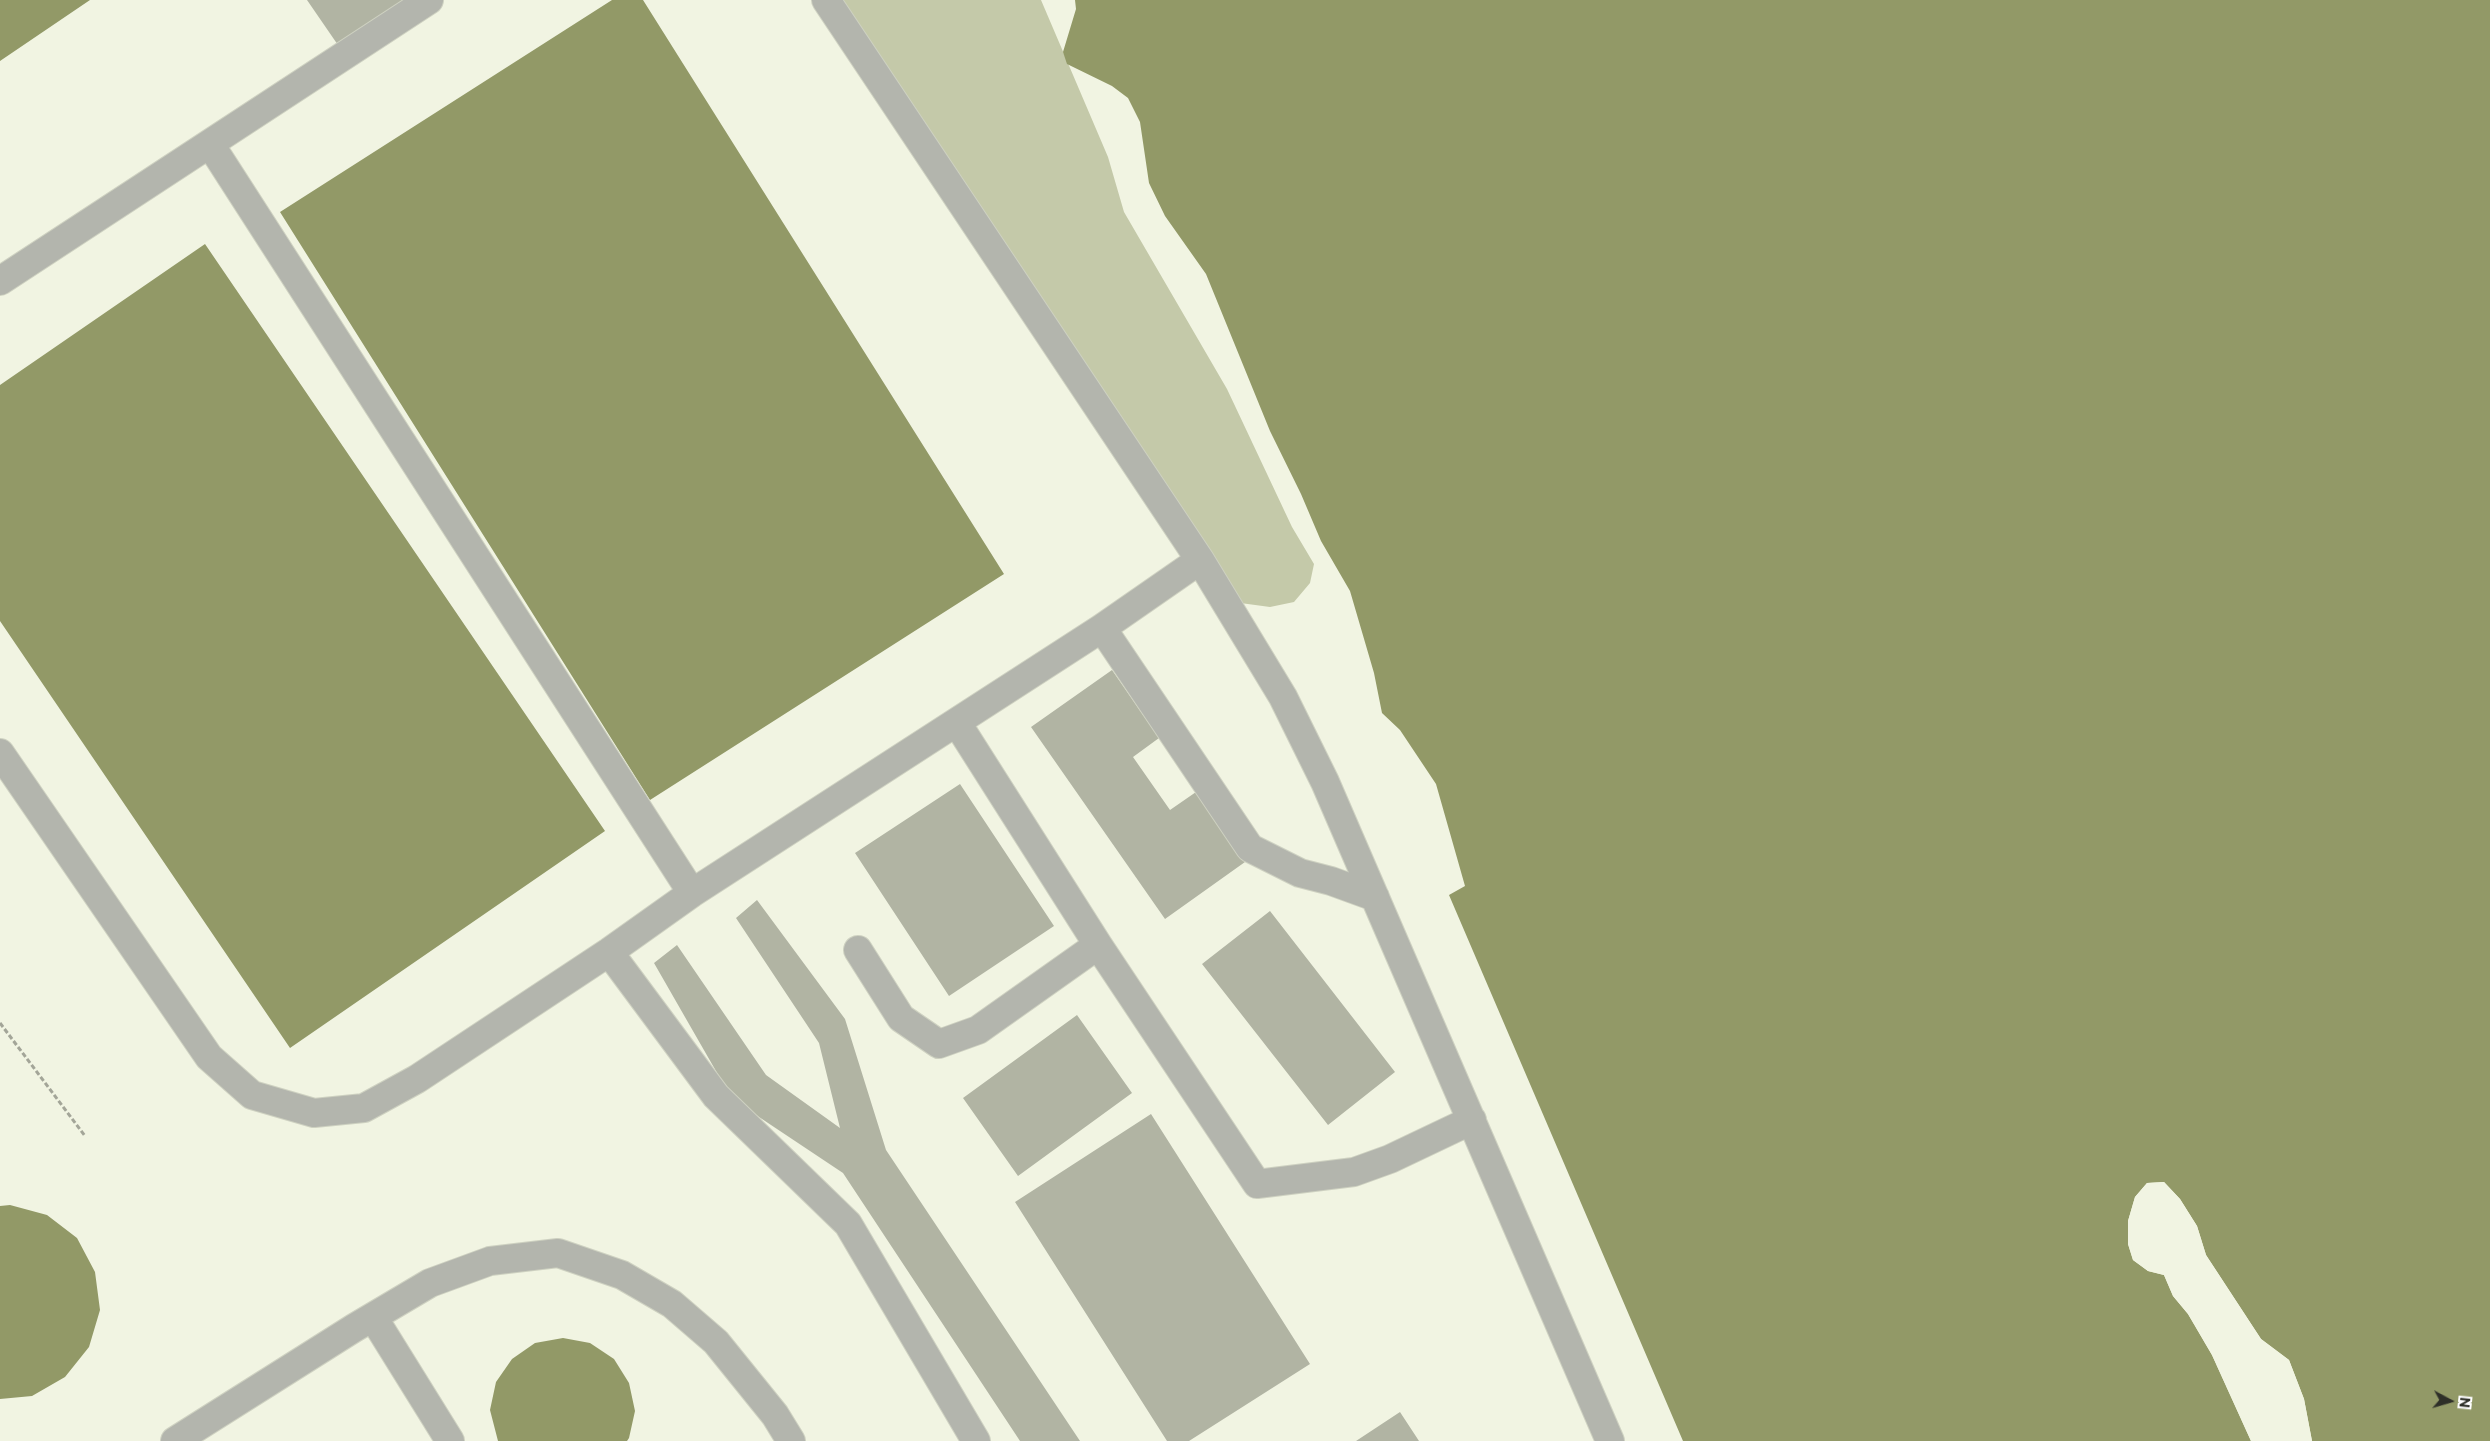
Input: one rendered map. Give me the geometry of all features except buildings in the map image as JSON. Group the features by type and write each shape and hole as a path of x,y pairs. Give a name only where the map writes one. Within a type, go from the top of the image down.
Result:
{"lane":[{"path":"0,281 429,0"},
{"path":"826,0 1200,560 1283,697 1325,782 1610,1441"},
{"path":"210,144 692,893"},
{"path":"0,753 209,1057 252,1095 314,1113 364,1108 418,1079 609,952 692,893 1102,628 1200,560"},
{"path":"1102,628 1250,848 1300,873 1331,881 1375,897"},
{"path":"957,723 1098,945 1257,1184 1354,1172 1390,1159 1472,1120"},
{"path":"858,950 900,1018 940,1044 978,1030 1098,945"},
{"path":"609,952 716,1096 848,1224 976,1441"},
{"path":"175,1441 430,1283 490,1261 558,1253 622,1274 672,1304 716,1342 775,1416 791,1441"},
{"path":"373,1317 450,1441"}],"path":[{"path":"0,1023 85,1136"}],"shaded area":[{"path":"0,0 90,0 0,61"},
{"path":"612,0 643,0 1004,574 650,800 280,212"},
{"path":"826,0 1041,0 1108,157 1124,212 1227,389 1292,527 1314,564 1310,583 1294,602 1270,607 1233,602"},
{"path":"1075,0 2490,0 2490,1441 2312,1441 2304,1399 2289,1360 2261,1339 2206,1255 2197,1226 2180,1199 2164,1182 2147,1183 2135,1197 2128,1221 2128,1244 2133,1260 2148,1271 2164,1275 2173,1296 2188,1314 2212,1355 2251,1441 1683,1441 1449,895 1465,886 1436,784 1400,730 1382,713 1374,673 1350,591 1321,541 1301,494 1270,431 1206,274 1165,216 1149,183 1140,122 1128,98 1112,86 1067,64 1063,52 1076,9"},
{"path":"205,244 605,831 290,1048 0,621 0,385"},
{"path":"10,1205 47,1215 77,1238 95,1272 100,1310 89,1347 65,1377 32,1396 0,1399 0,1206"},
{"path":"563,1338 590,1343 614,1359 629,1383 635,1411 629,1438 627,1441 498,1441 490,1410 496,1382 512,1359 535,1343"}],"pier":[{"path":"2164,1182 2180,1199 2197,1226 2206,1255 2261,1339 2289,1360 2304,1399 2312,1441 2309,1441 2302,1400 2287,1361 2259,1341 2203,1256 2195,1227 2178,1200 2163,1185 2148,1185 2138,1198 2130,1221 2131,1243 2135,1258 2149,1269 2166,1273 2175,1295 2190,1313 2214,1354 2253,1441 2251,1441 2212,1355 2188,1314 2173,1296 2164,1275 2148,1271 2133,1260 2128,1244 2128,1221 2135,1197 2147,1183"}]}
